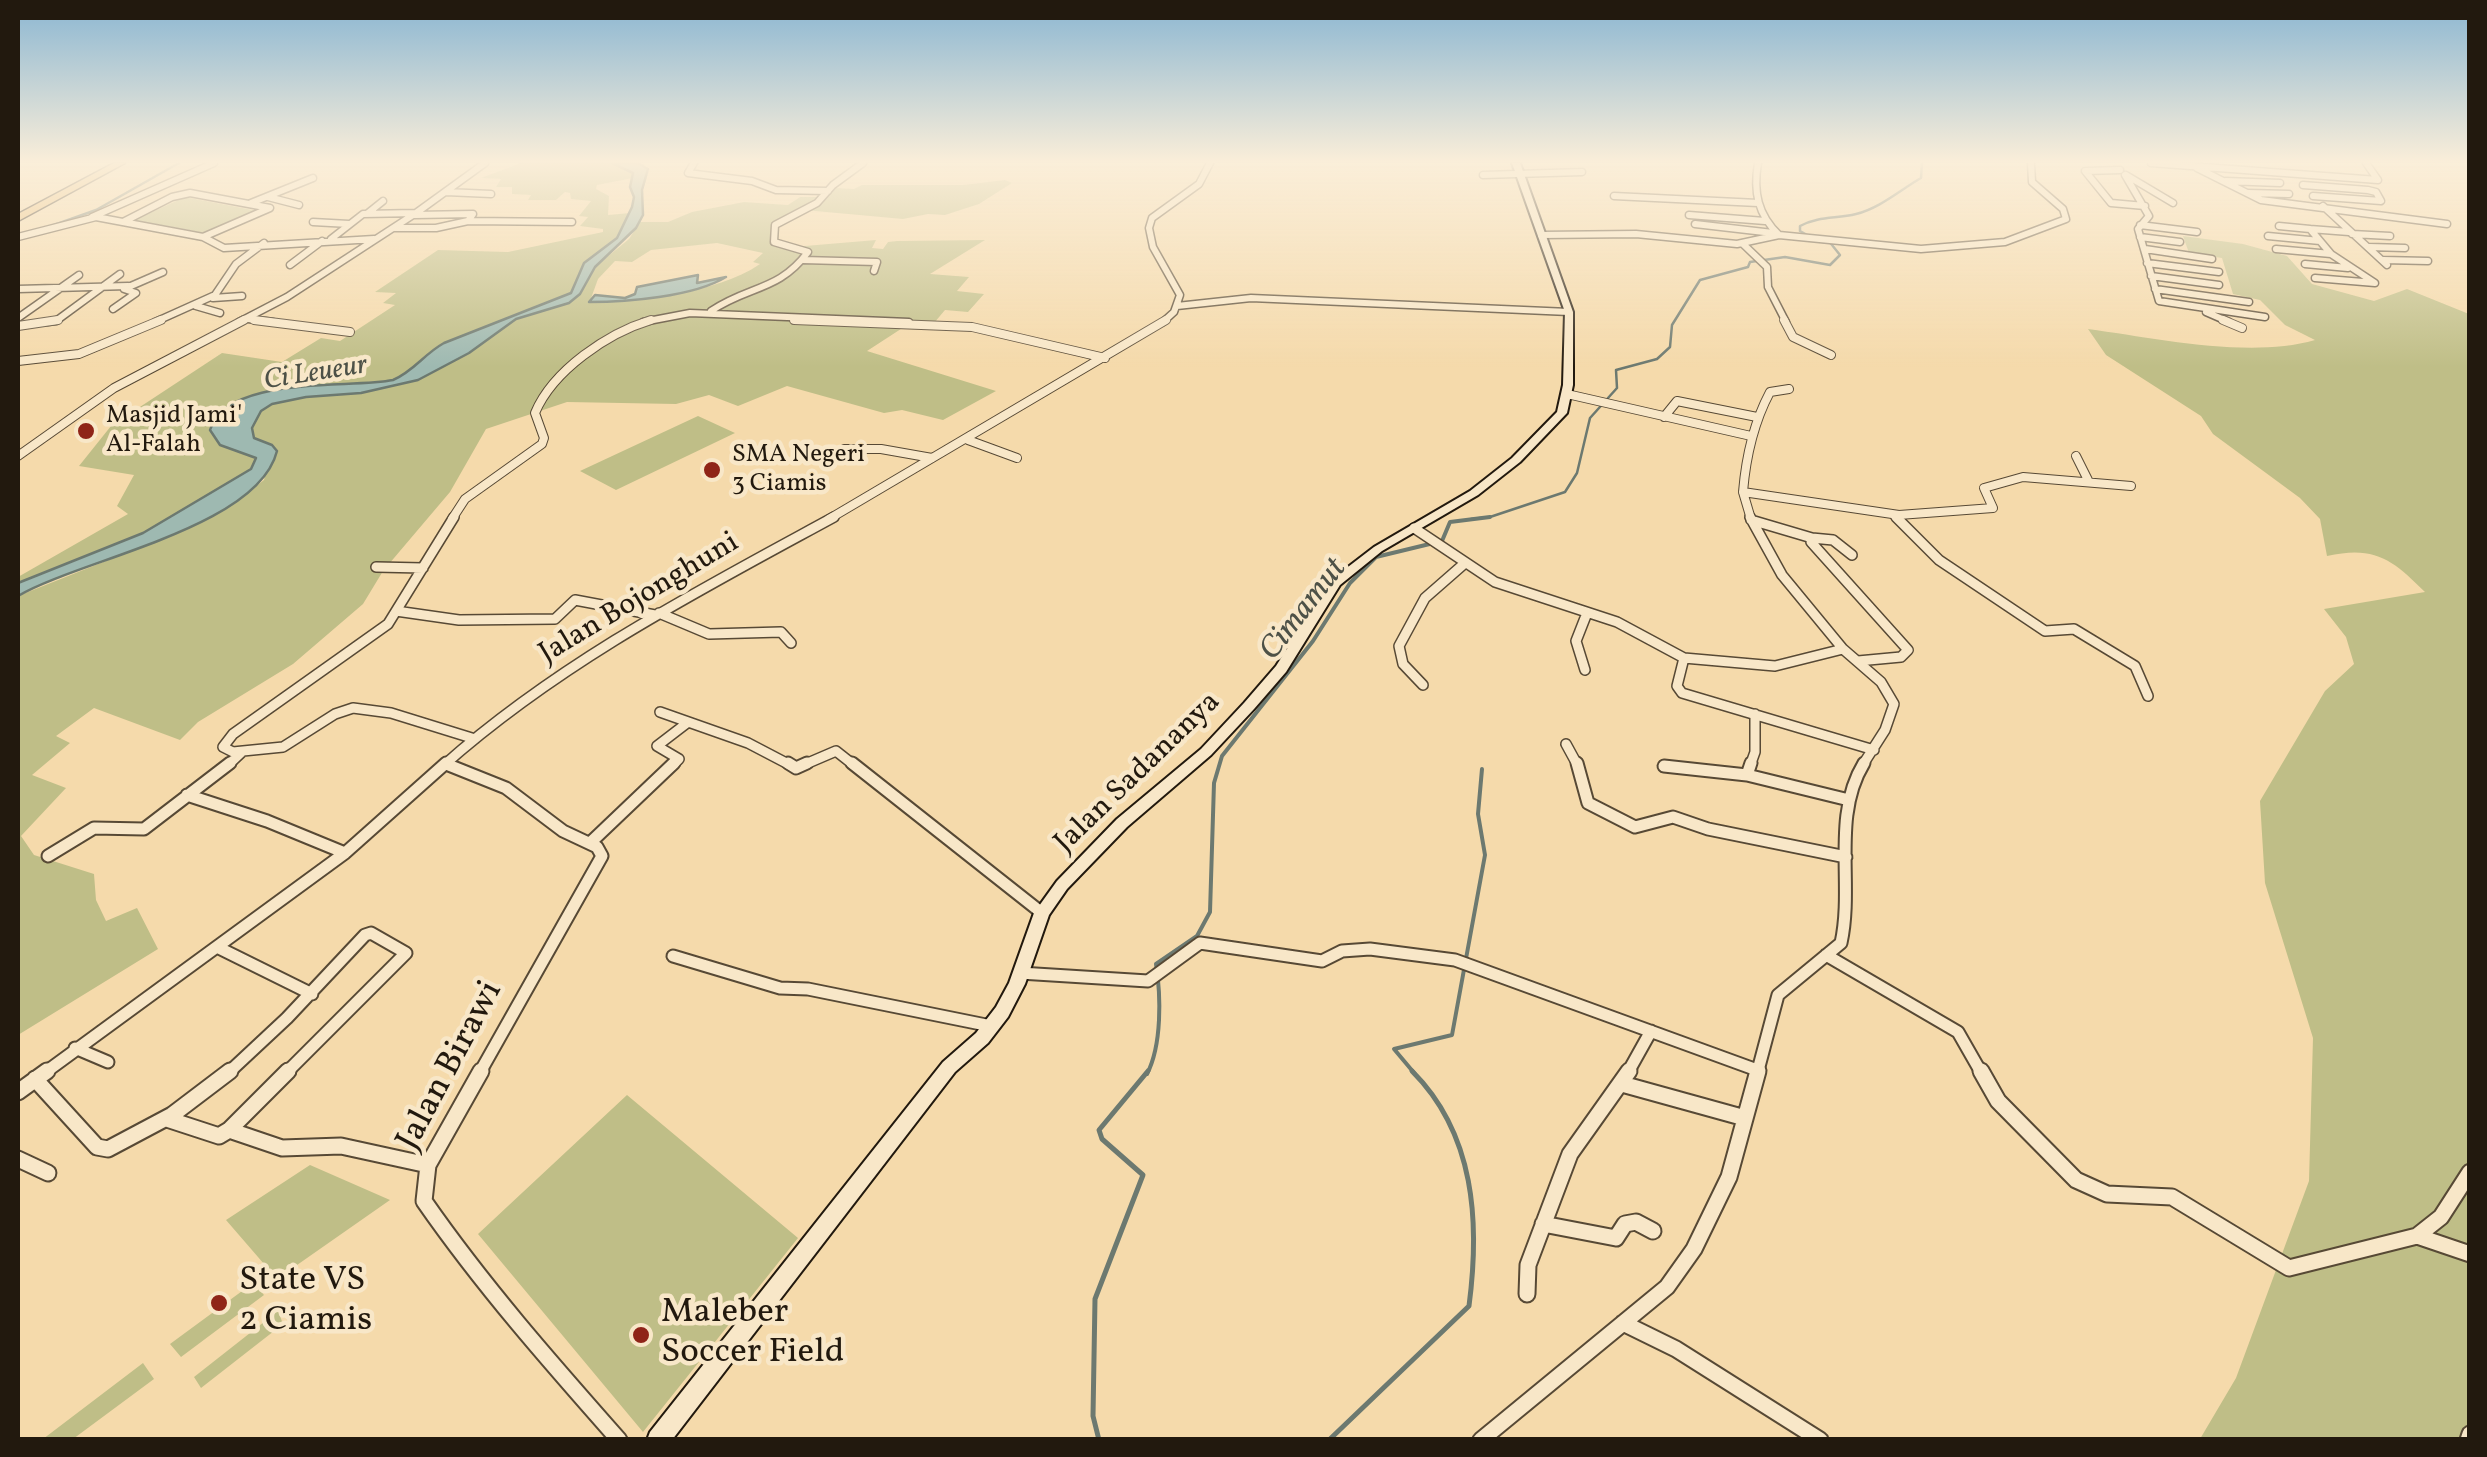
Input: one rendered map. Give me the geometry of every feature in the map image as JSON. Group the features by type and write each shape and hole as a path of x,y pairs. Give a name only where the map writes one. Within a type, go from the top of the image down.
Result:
{"street":[{"path":"18,238 43,231"},
{"path":"171,231 203,237 224,248 375,240"},
{"path":"203,237 218,231"},
{"path":"290,264 340,231"},
{"path":"18,456 114,388 318,278 389,231"},
{"path":"710,312 736,295 779,284 803,260 808,252 774,242 774,231"},
{"path":"1149,231 1150,242 1178,287 1177,306 1252,298 1569,312"},
{"name":"Jalan Sadananya","path":"658,1440 949,1067 991,1026 1020,973 1042,913 1062,886 1122,823 1206,752 1268,685 1335,583 1378,549 1474,493 1554,424 1567,394 1569,312 1540,231"},
{"path":"1747,231 1831,243 1921,249 2006,242 2037,231"},
{"path":"1774,231 1777,235"},
{"path":"2140,231 2146,263 2161,302 2265,317"},
{"path":"2189,231 2197,232"},
{"path":"2312,231 2331,254 2376,282 2314,278"},
{"path":"2330,231 2390,236"},
{"path":"2350,233 2384,262 2428,262"},
{"path":"1541,235 1636,234 1743,244 1777,235"},
{"path":"2268,236 2320,241"},
{"path":"2140,237 2180,242"},
{"path":"18,361 80,354 196,306 210,298 232,268 264,243"},
{"path":"1743,244 1767,266 1768,286 1793,337 1808,348 1831,355"},
{"path":"2368,247 2405,248"},
{"path":"2144,249 2212,259"},
{"path":"2276,250 2331,254"},
{"path":"803,260 878,262 874,271"},
{"path":"2146,263 2218,272"},
{"path":"2305,264 2354,269"},
{"path":"18,289 128,286 152,280 163,272"},
{"path":"18,326 56,321 120,274"},
{"path":"18,318 79,275"},
{"path":"18,289 37,276"},
{"path":"2151,276 2219,285"},
{"path":"112,309 136,293 123,290 128,286"},
{"path":"2155,289 2249,302"},
{"path":"210,298 242,296"},
{"path":"196,306 220,313"},
{"name":"Jalan Bojonghuni","path":"18,1092 344,853 474,739 547,684 657,614 968,440 1157,328 1177,306"},
{"path":"2201,309 2242,328"},
{"path":"474,739 402,716 353,708 335,714 293,743 243,751 225,749 224,744 388,624 465,499 542,444 544,438 535,418 539,403 613,334 654,317 710,312 816,321 958,324 1104,358"},
{"path":"247,318 350,332"},
{"path":"1481,1440 1668,1287 1709,1225 1729,1177 1778,995 1788,982 1841,943 1849,800 1858,770 1889,726 1894,704 1880,682 1844,649 1793,591 1751,520 1742,492 1750,436 1770,392 1790,389"},
{"path":"1567,394 1750,436"},
{"path":"1664,418 1677,401 1757,417"},
{"path":"968,440 1018,458"},
{"path":"844,449 887,450 936,458"},
{"path":"2076,456 2088,480"},
{"path":"1742,492 1894,514 1993,508 1982,490 2016,478 2088,480 2131,486"},
{"path":"1894,514 1918,542 1950,569 2044,630 2074,629 2135,666 2148,696"},
{"path":"1751,520 1787,528 1811,542 1908,650 1900,657 1857,660"},
{"path":"1414,528 1495,582 1636,630 1684,658 1774,666 1844,649"},
{"path":"1811,542 1833,540 1852,555"},
{"path":"1423,685 1403,664 1399,646 1425,598 1465,563"},
{"path":"376,568 423,568"},
{"path":"396,611 460,620 555,619 575,600 657,614 709,634 781,632 791,642"},
{"path":"1585,670 1576,659 1574,634 1587,613"},
{"path":"1684,658 1677,686 1680,691 1874,750"},
{"path":"660,712 777,754 796,768 836,752 1042,913"},
{"path":"1747,775 1755,752 1755,714"},
{"path":"446,764 506,788 563,832 590,843 679,759 657,746 687,723"},
{"path":"1566,744 1582,772 1588,803 1635,826 1673,817 1708,829 1846,857"},
{"path":"48,856 94,828 144,829 207,784 243,751"},
{"path":"1664,766 1747,775 1849,800"},
{"path":"187,795 344,853"},
{"name":"Jalan Birawi","path":"590,843 602,854 601,861 568,909 524,997 428,1166 424,1201 533,1343 619,1440"},
{"path":"35,1079 102,1150 167,1120 245,1060 312,994 364,935 371,933 406,953 229,1130 219,1136 167,1120"},
{"path":"1020,973 1157,976 1200,943 1322,961 1342,951 1370,949 1466,963 1757,1070"},
{"path":"217,946 312,994"},
{"path":"1826,955 1953,1027 1998,1101 2076,1180 2107,1194 2172,1197 2280,1264 2300,1267 2357,1248 2417,1236 2441,1217 2470,1172"},
{"path":"673,956 780,988 808,989 991,1026"},
{"path":"1527,1294 1526,1274 1570,1154 1590,1134 1650,1031"},
{"path":"75,1048 108,1062"},
{"path":"1622,1084 1745,1118"},
{"path":"229,1130 248,1140 282,1148 341,1146 428,1166"},
{"path":"18,1159 48,1172"},
{"path":"1544,1224 1616,1238 1627,1223 1636,1222 1654,1230"},
{"path":"2417,1236 2470,1254"},
{"path":"1622,1323 1676,1349 1820,1440"}],"shaded area":[{"path":"621,231 584,263 572,293 444,343 393,380 280,389 236,401 239,449 257,458 251,469 143,533 18,583 18,577 128,514 117,506 134,475 79,466 111,426 222,353 282,362 321,338 340,341 395,305 383,303 396,293 375,292 438,250 508,252"},
{"path":"634,231 773,231 774,245 781,248 876,240 872,248 883,249 888,242 897,241 985,240 930,274 969,277 957,291 984,294 968,312 945,310 929,329 904,327 867,351 996,391 943,420 902,410 884,413 787,386 738,406 709,395 676,404 567,402 486,429 450,492 383,571 363,604 293,664 198,722 180,740 94,708 56,736 70,743 32,775 66,788 21,836 34,855 94,874 96,900 106,921 137,908 158,949 18,1035 18,596 171,535 246,494 264,480 272,444 253,438 252,428 261,411 272,404 361,393 418,380 469,353 516,319 569,303 580,294 595,267","holes":["717,243 763,253 753,262 760,264 721,283 678,293 590,301 598,279 615,261 632,262 651,250"]},
{"path":"2183,236 2243,244 2287,256 2312,284 2374,301 2407,289 2469,314 2469,1439 2200,1439 2236,1378 2309,1181 2313,1038 2265,883 2260,801 2325,691 2354,664 2346,637 2324,609 2425,592 2382,558 2358,552 2327,556 2320,519 2300,498 2213,434 2201,416 2106,355 2088,329 2232,347 2261,348 2315,340 2285,325 2260,300 2233,294 2222,258 2189,253"},
{"path":"698,416 735,433 616,490 580,471"},
{"name":"Maleber Soccer Field","path":"627,1095 798,1238 643,1432 478,1234"},
{"path":"310,1165 390,1200 277,1279 226,1220"},
{"path":"253,1283 264,1295 181,1357 170,1344"},
{"path":"278,1311 283,1324 201,1388 194,1377"},
{"path":"143,1363 154,1379 73,1439 43,1439"}],"water":[{"path":"620,231 633,231 595,267 580,294 569,303 516,319 469,353 418,380 361,393 272,404 261,411 252,428 254,438 277,451 263,478 237,501 164,538 18,596 18,583 143,533 251,469 256,458 220,445 210,430 221,412 239,400 291,388 393,380 444,343 571,293 584,263 617,238"},
{"path":"698,275 697,283 726,277 678,294 589,302 595,295 625,298 635,294 637,287"}],"waterway":[{"name":"Cimamut","path":"1800,231 1809,236"},
{"name":"Cimamut","path":"1490,517 1565,492 1577,473 1590,418 1617,388 1616,370 1657,359 1670,347 1672,325 1700,280 1748,267 1750,262 1785,257 1830,265 1840,255 1828,240"},
{"name":"Cimamut","path":"1147,1074 1159,1020 1156,964 1197,936 1210,912 1214,783 1222,756 1313,641 1350,583 1376,557 1442,541 1450,522 1490,517"},
{"name":"Cimamut","path":"1471,519 1490,517"},
{"path":"1415,1074 1394,1049 1452,1035 1485,855 1478,814 1482,769"},
{"name":"Cimamut","path":"1099,1440 1093,1416 1095,1299 1143,1175 1102,1139 1099,1130 1148,1071"},
{"path":"1329,1440 1469,1306 1474,1243 1461,1151 1449,1122 1412,1071"}],"place":[{"name":"Masjid Jami' Al-Falah","path":"86,431"},
{"name":"SMA Negeri 3 Ciamis","path":"712,470"},
{"name":"State VS 2 Ciamis","path":"219,1303"},
{"name":"Maleber Soccer Field","path":"641,1335"}],"water label":[{"name":"Ci Leueur","path":"316,375"}]}
